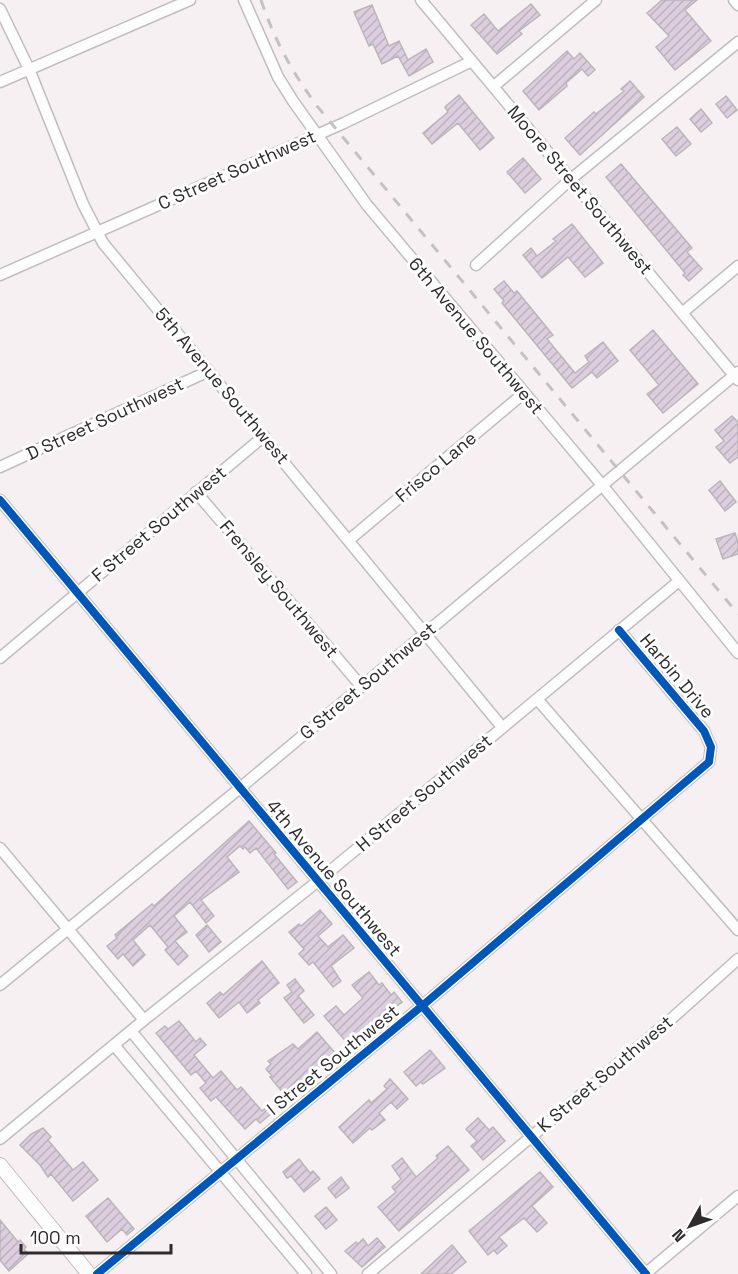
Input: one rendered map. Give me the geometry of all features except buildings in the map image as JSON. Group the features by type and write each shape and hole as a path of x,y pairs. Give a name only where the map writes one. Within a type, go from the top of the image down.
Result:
{"street":[{"path":"0,82 190,0"},
{"name":"6th Avenue Southwest","path":"244,0 278,77 367,205 602,485 738,653"},
{"name":"Moore Street Southwest","path":"421,0 737,376"},
{"path":"494,86 596,0"},
{"path":"734,0 738,5"},
{"name":"5th Avenue Southwest","path":"0,9 29,69 83,204 116,261 264,436 502,727"},
{"path":"476,265 571,179 738,42"},
{"name":"C Street Southwest","path":"0,275 317,134 472,61"},
{"path":"682,313 738,266"},
{"name":"D Street Southwest","path":"0,467 209,371"},
{"name":"G Street Southwest","path":"0,985 602,485 737,376"},
{"name":"Frisco Lane","path":"349,540 524,393"},
{"name":"F Street Southwest","path":"0,658 264,436"},
{"name":"Frensley Southwest","path":"196,492 362,686"},
{"name":"4th Avenue Southwest","path":"0,500 646,1274"},
{"name":"H Street Southwest","path":"0,1139 318,881 679,581"},
{"name":"Harbin Drive","path":"619,630 704,731 711,747 709,762 642,820"},
{"path":"537,699 738,930"},
{"name":"I Street Southwest","path":"97,1274 422,1006 642,820"},
{"path":"0,848 144,1020"},
{"name":"K Street Southwest","path":"368,1274 736,966"},
{"path":"131,1031 332,1274"},
{"path":"114,1045 306,1274"},
{"path":"0,1165 89,1274"},
{"path":"646,1274 738,1196"}],"railway":[{"path":"261,0 284,55 317,106 738,614"}],"cycle path":[{"path":"0,500 646,1274"},
{"path":"97,1274 422,1006 709,762 711,747 704,731 619,630"}]}
